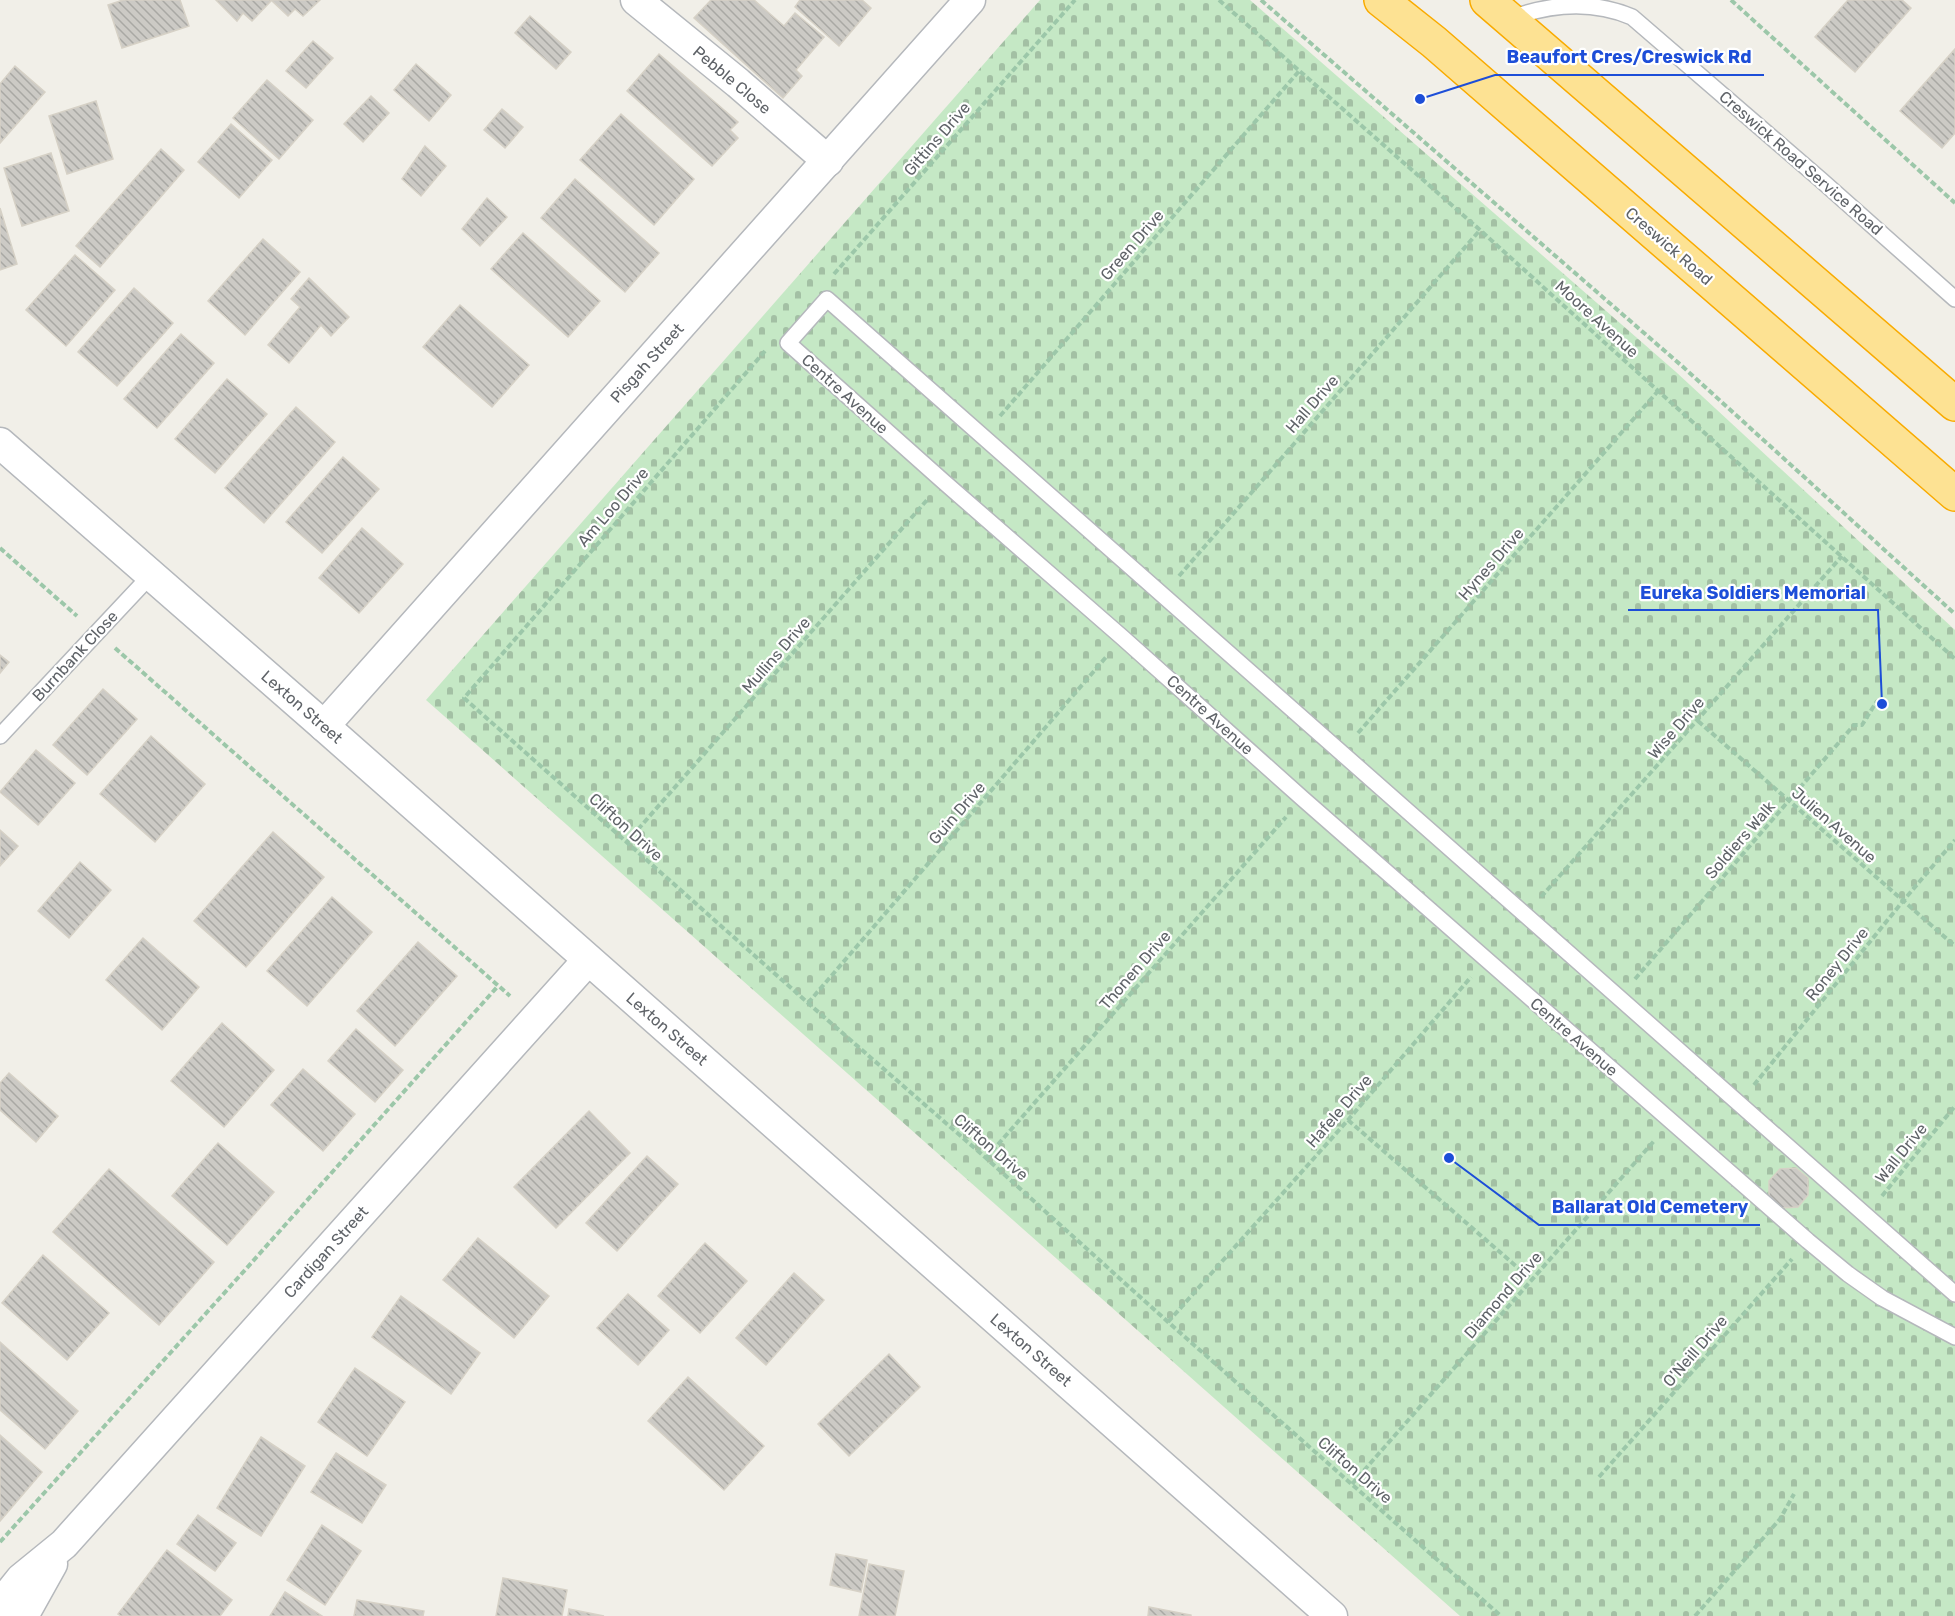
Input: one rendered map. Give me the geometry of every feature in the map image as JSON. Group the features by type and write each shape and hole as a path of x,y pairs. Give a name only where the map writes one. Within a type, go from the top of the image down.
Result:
{"highway":[{"name":"Creswick Road","path":"1381,0 1434,42 1955,494"},
{"path":"1498,9 1955,405"}],"street":[{"name":"Pebble Close","path":"636,0 738,83 828,161"},
{"name":"Pisgah Street","path":"324,726 970,0"},
{"name":"Lexton Street","path":"0,443 1332,1616"},
{"name":"Cardigan Street","path":"0,1605 21,1580 64,1544 588,960"},
{"name":"Cardigan Street","path":"23,1616 64,1544"}],"lane":[{"name":"Creswick Road Service Road","path":"1498,9 1535,9 1559,6 1601,7 1632,17 1955,299"},
{"name":"Centre Avenue","path":"827,299 788,342 1302,798 1808,1241 1882,1298 1955,1337"},
{"path":"827,299 1955,1294"},
{"name":"Burnbank Close","path":"0,736 150,575"}],"path":[{"name":"Gittins Drive","path":"827,299 832,276 1076,0"},
{"name":"Moore Avenue","path":"1219,0 1479,230 1955,658"},
{"path":"1261,0 1682,366 1955,614"},
{"path":"1731,0 1955,203"},
{"name":"Green Drive","path":"982,436 1300,70"},
{"name":"Hall Drive","path":"1162,595 1479,230"},
{"name":"Am Loo Drive","path":"464,698 767,349 788,342"},
{"name":"Hynes Drive","path":"1342,752 1658,391"},
{"name":"Mullins Drive","path":"626,843 944,482"},
{"path":"0,548 535,1019"},
{"name":"Wise Drive","path":"1526,915 1842,556"},
{"name":"Guin Drive","path":"808,1003 1123,638"},
{"name":"Clifton Drive","path":"464,698 1501,1616"},
{"name":"Soldiers Walk","path":"1618,998 1854,725 1863,725 1877,701"},
{"name":"Julien Avenue","path":"1698,721 1955,946"},
{"name":"Thonen Drive","path":"986,1158 1302,798"},
{"name":"Roney Drive","path":"1738,1104 1955,840"},
{"name":"Hafele Drive","path":"1168,1322 1348,1120 1486,960"},
{"path":"0,1542 498,986"},
{"name":"Wall Drive","path":"1866,1215 1955,1106"},
{"path":"1348,1120 1532,1280"},
{"name":"Diamond Drive","path":"1352,1484 1670,1122"},
{"name":"O'Neill Drive","path":"1599,1477 1808,1241"},
{"path":"1695,1616 1780,1519 1794,1494"}],"green space":[{"path":"1040,0 1250,0 1676,372 1955,630 1955,1616 1460,1616 426,700"}],"building":[{"path":"123,0 180,0 189,26 122,48 108,5"},
{"path":"216,0 271,1 252,21 243,13 237,21"},
{"path":"271,0 320,0 303,16 295,9 288,16"},
{"path":"711,0 754,0 784,26 795,13 824,37 796,70 802,76 783,98 694,18"},
{"path":"800,0 862,0 871,8 839,46 795,7"},
{"path":"1848,0 1902,0 1911,8 1855,72 1815,37"},
{"path":"530,16 571,52 556,69 515,33"},
{"path":"313,41 333,58 306,88 286,71"},
{"path":"1955,49 1955,133 1942,148 1900,111"},
{"path":"659,54 738,122 730,130 738,138 712,166 627,91"},
{"path":"416,64 451,95 429,121 394,90"},
{"path":"15,66 45,92 0,143 0,84"},
{"path":"267,80 313,120 279,159 233,118"},
{"path":"371,96 389,113 363,142 344,124"},
{"path":"96,101 113,159 67,174 49,116"},
{"path":"502,109 523,127 505,148 484,130"},
{"path":"621,114 694,179 654,225 580,160"},
{"path":"231,124 272,160 239,198 198,162"},
{"path":"425,146 446,166 421,196 402,179"},
{"path":"161,149 184,170 100,267 76,246"},
{"path":"51,153 69,211 22,226 4,168"},
{"path":"575,179 659,253 625,292 541,218"},
{"path":"487,198 507,217 480,246 462,229"},
{"path":"0,208 17,264 0,270"},
{"path":"523,233 600,301 568,337 491,269"},
{"path":"263,239 300,272 245,335 208,301"},
{"path":"75,255 115,290 66,346 26,310"},
{"path":"309,278 349,317 331,336 321,325 289,363 268,345 300,307 291,299"},
{"path":"134,288 173,323 117,386 78,352"},
{"path":"460,305 529,365 492,407 423,347"},
{"path":"181,334 214,363 157,428 124,399"},
{"path":"227,379 267,414 215,473 175,439"},
{"path":"296,407 335,442 264,523 225,488"},
{"path":"343,457 379,489 322,553 286,522"},
{"path":"362,528 403,564 359,613 319,578"},
{"path":"0,655 9,662 0,673"},
{"path":"103,689 137,719 87,775 53,745"},
{"path":"151,736 205,784 155,842 100,794"},
{"path":"36,750 75,783 38,825 0,792"},
{"path":"0,830 18,846 0,866"},
{"path":"273,832 324,877 246,967 194,921"},
{"path":"80,862 111,890 69,938 38,911"},
{"path":"332,897 372,932 307,1006 267,971"},
{"path":"143,938 199,987 162,1030 106,980"},
{"path":"418,942 457,976 395,1046 357,1011"},
{"path":"222,1023 274,1070 224,1127 171,1081"},
{"path":"356,1029 403,1070 375,1102 328,1061"},
{"path":"303,1069 355,1114 323,1151 271,1105"},
{"path":"9,1073 58,1116 36,1142 0,1110 0,1083"},
{"path":"589,1111 630,1153 556,1228 514,1187"},
{"path":"218,1143 274,1192 227,1245 172,1196"},
{"path":"647,1156 678,1184 617,1251 586,1223"},
{"path":"1796,1168 1808,1178 1808,1195 1798,1207 1782,1208 1769,1198 1769,1181 1780,1169"},
{"path":"109,1169 214,1262 159,1325 53,1232"},
{"path":"478,1238 549,1296 514,1338 443,1280"},
{"path":"705,1243 747,1281 700,1333 658,1296"},
{"path":"43,1255 109,1313 67,1360 2,1303"},
{"path":"794,1273 824,1300 766,1365 736,1338"},
{"path":"628,1294 669,1330 638,1365 597,1328"},
{"path":"401,1296 480,1353 451,1394 372,1337"},
{"path":"0,1342 78,1411 45,1449 0,1410"},
{"path":"889,1354 920,1387 849,1456 818,1424"},
{"path":"355,1368 405,1402 367,1456 318,1422"},
{"path":"688,1377 764,1446 724,1490 648,1421"},
{"path":"0,1435 42,1472 0,1521"},
{"path":"261,1437 305,1466 261,1536 217,1508"},
{"path":"336,1453 386,1485 362,1523 311,1492"},
{"path":"198,1515 236,1543 215,1571 177,1544"},
{"path":"322,1525 361,1551 325,1605 287,1580"},
{"path":"167,1550 232,1600 220,1616 121,1616 118,1614"},
{"path":"836,1554 867,1560 861,1592 830,1585"},
{"path":"869,1564 904,1571 895,1616 859,1616"},
{"path":"503,1578 567,1590 562,1616 496,1616"},
{"path":"285,1592 322,1616 270,1616"},
{"path":"357,1600 424,1611 423,1616 354,1616"},
{"path":"1149,1607 1191,1615 1191,1616 1148,1616"},
{"path":"569,1609 604,1616 568,1616"}],"place":[{"name":"Beaufort Cres/Creswick Rd","path":"1420,99"},
{"name":"Eureka Soldiers Memorial","path":"1882,704"},
{"name":"Ballarat Old Cemetery","path":"1449,1158"}]}
